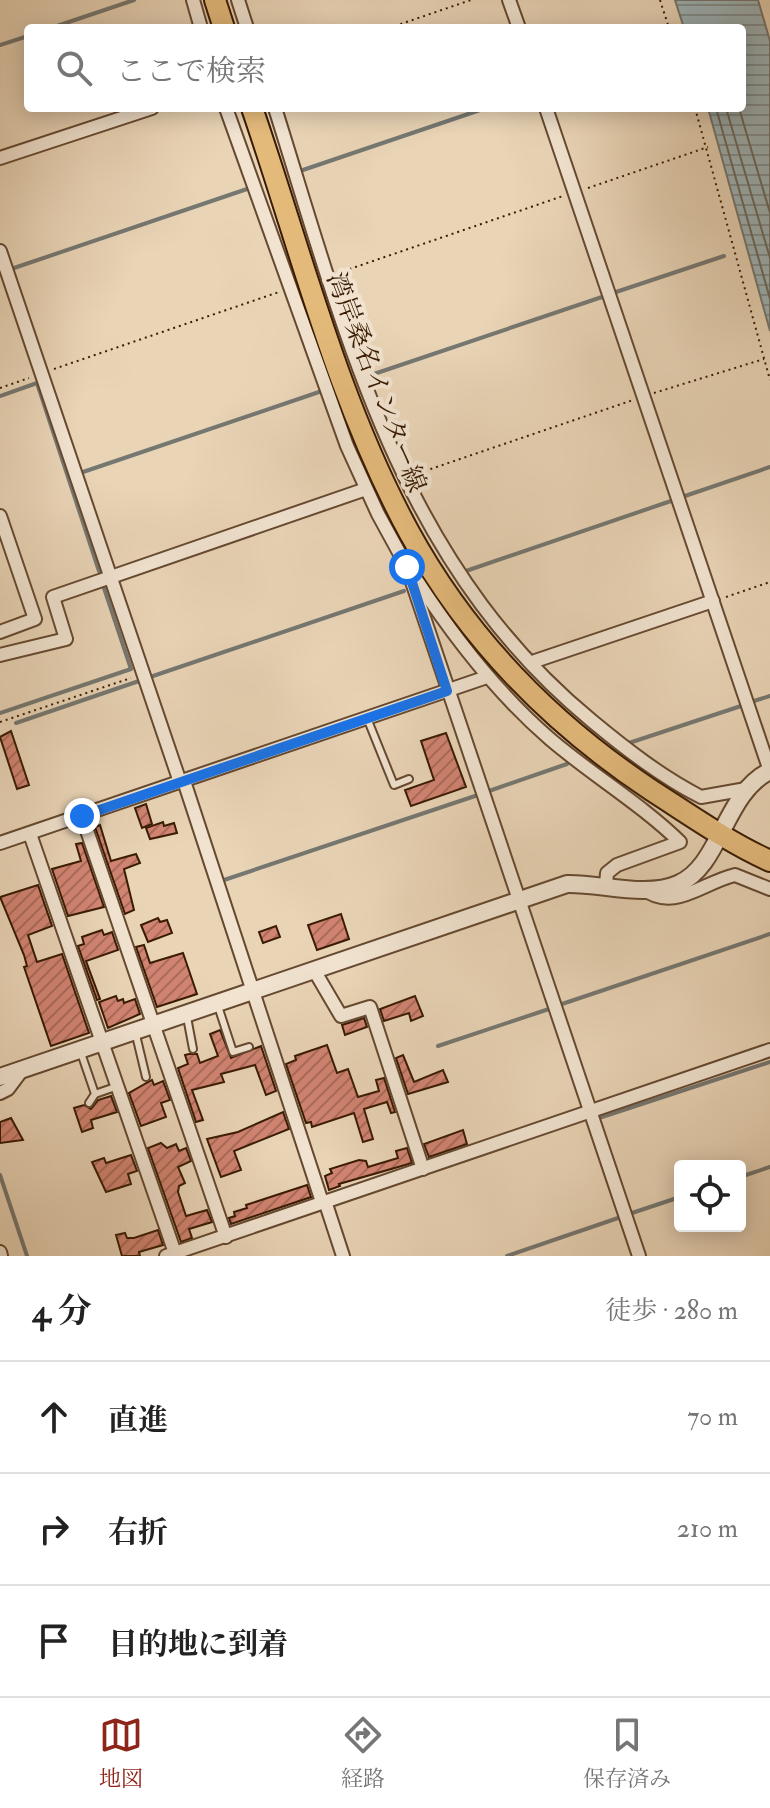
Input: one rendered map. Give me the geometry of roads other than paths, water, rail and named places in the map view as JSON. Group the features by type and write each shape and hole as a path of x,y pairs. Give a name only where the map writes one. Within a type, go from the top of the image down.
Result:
{"main road":[{"path":"215,0 223,24"},
{"name":"湾岸桑名インター線","path":"253,112 365,437 404,522 427,562 498,659 550,713 631,776 718,834 770,861"},
{"name":"湾岸桑名インター線","path":"718,834 770,846"}],"street":[{"path":"193,0 200,24"},
{"path":"238,0 246,24"},
{"path":"509,0 518,24"},
{"path":"0,158 140,112"},
{"path":"227,112 366,489 407,567 457,637 523,714 569,755 680,842 617,865 607,873 606,885"},
{"path":"276,112 364,379 403,478 468,589 521,656 564,699 660,774 701,797 746,789"},
{"path":"0,1077 567,884 642,888 679,884 698,869 746,789 770,771 547,112"},
{"path":"0,251 343,1256"},
{"path":"0,655 66,639 53,597 366,489"},
{"path":"0,516 35,619 0,632"},
{"path":"407,567 639,1256"},
{"path":"535,661 713,601"},
{"path":"0,843 484,678"},
{"path":"82,816 226,1237"},
{"path":"30,834 104,1042 170,1254 770,1050"},
{"path":"642,888 657,899 669,900 735,875 770,889"},
{"path":"314,970 341,1016 370,1007 423,1169"},
{"path":"0,1093 8,1089 23,1069"}],"lane":[{"path":"367,718 394,785 409,779"},
{"path":"217,1003 233,1052 249,1047"},
{"path":"186,1014 193,1049"},
{"path":"135,1031 146,1077"},
{"path":"80,1050 95,1094"},
{"path":"89,1103 95,1094 118,1086"}],"water":[{"path":"675,0 758,0 770,41 770,331 709,112 746,112 746,24 683,24"}],"waterway":[{"path":"63,24 134,0"},
{"path":"0,45 24,37"},
{"path":"300,171 474,112"},
{"path":"14,268 250,188"},
{"path":"616,292 724,256"},
{"path":"368,376 602,297"},
{"path":"0,396 37,383 99,571"},
{"path":"83,472 322,391"},
{"path":"685,496 770,467"},
{"path":"463,572 671,501"},
{"path":"0,713 131,669 104,588"},
{"path":"153,676 404,591"},
{"path":"16,723 139,681"},
{"path":"754,701 770,696"},
{"path":"629,743 741,706"},
{"path":"489,791 567,764"},
{"path":"221,881 478,795"},
{"path":"562,1004 770,934"},
{"path":"438,1046 549,1009"},
{"path":"599,1118 770,1062"},
{"path":"746,1175 770,1167"},
{"path":"0,1175 27,1256"},
{"path":"632,1213 674,1199"},
{"path":"507,1256 621,1217"}]}
